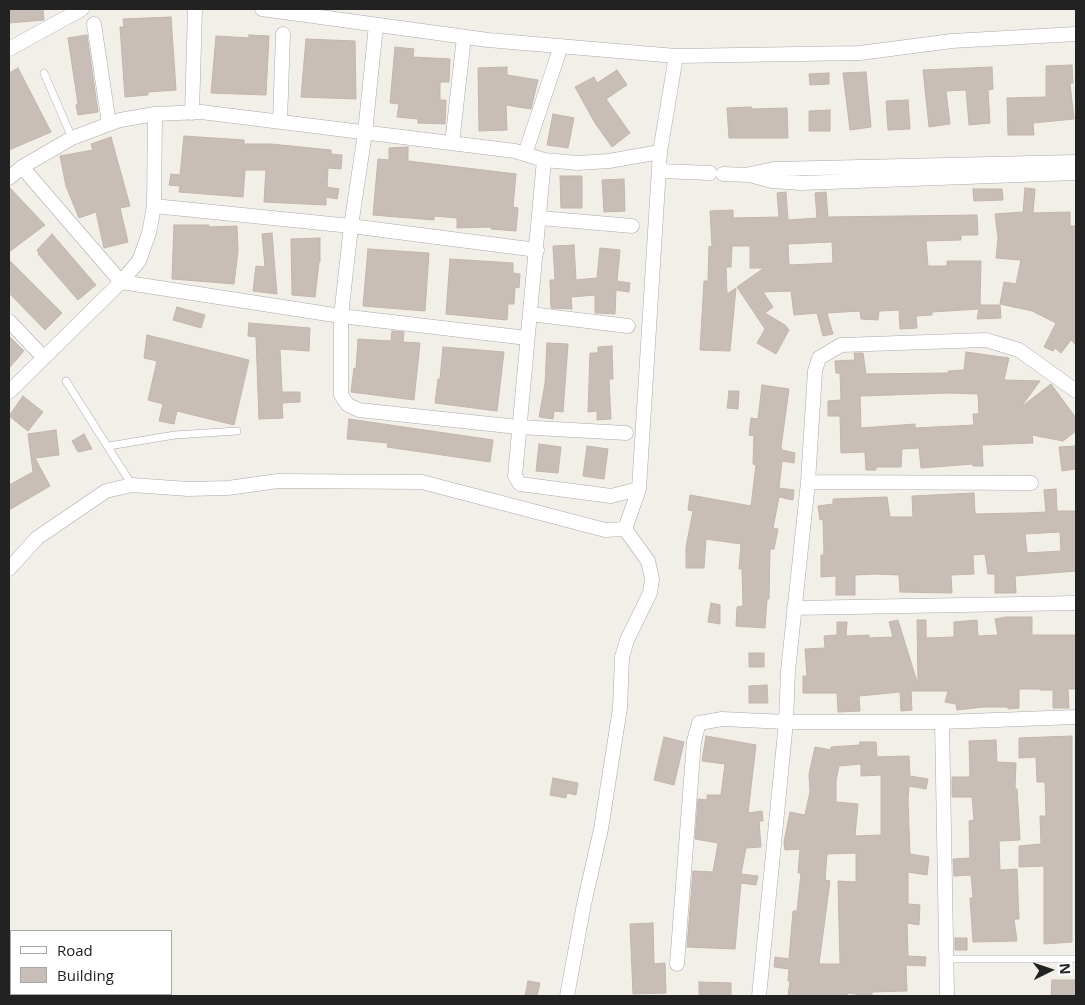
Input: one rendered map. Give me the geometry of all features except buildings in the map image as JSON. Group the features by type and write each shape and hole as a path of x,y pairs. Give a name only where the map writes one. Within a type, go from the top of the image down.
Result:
{"street":[{"path":"9,49 82,9"},
{"path":"192,113 195,9"},
{"path":"262,9 464,37 676,56 860,53 952,41 1076,34"},
{"path":"94,24 109,124"},
{"path":"376,25 365,133 351,226 341,316 341,395 348,405 359,410 518,427 626,433"},
{"path":"280,122 282,34"},
{"path":"452,143 464,37"},
{"path":"525,154 561,46"},
{"path":"625,529 639,489 660,152 676,56"},
{"path":"9,178 22,167 72,138 120,120 155,114 192,113 280,122 452,143 525,154 544,160 578,162 609,160 660,152"},
{"path":"9,392 121,282 138,261 149,233 154,206 155,114"},
{"path":"544,160 515,476 520,484 611,496 639,489"},
{"path":"984,170 1076,162"},
{"path":"22,167 121,282 341,316 527,338"},
{"path":"660,171 750,175 774,169 984,170 1076,173"},
{"path":"154,206 351,226 537,250"},
{"path":"540,218 632,226"},
{"path":"530,314 628,326"},
{"path":"9,321 44,358"},
{"path":"759,996 786,722 794,608 808,482 815,371 819,358 841,345 986,340 1019,350 1076,391"},
{"path":"9,569 37,538 106,491 132,485 188,489 228,488 278,481 422,482 605,530 625,529"},
{"path":"808,482 1031,483"},
{"path":"567,996 584,904 601,829 620,708 622,657 627,640 650,593 652,579 648,562 625,529"},
{"path":"794,608 1076,604"},
{"path":"677,964 694,741 699,723 722,719 786,722 942,722 1076,717"},
{"path":"942,722 947,996"}],"lane":[{"path":"44,73 72,138"},
{"path":"66,380 132,485"},
{"path":"109,446 175,435 237,430"},
{"path":"946,958 1076,959"}]}
